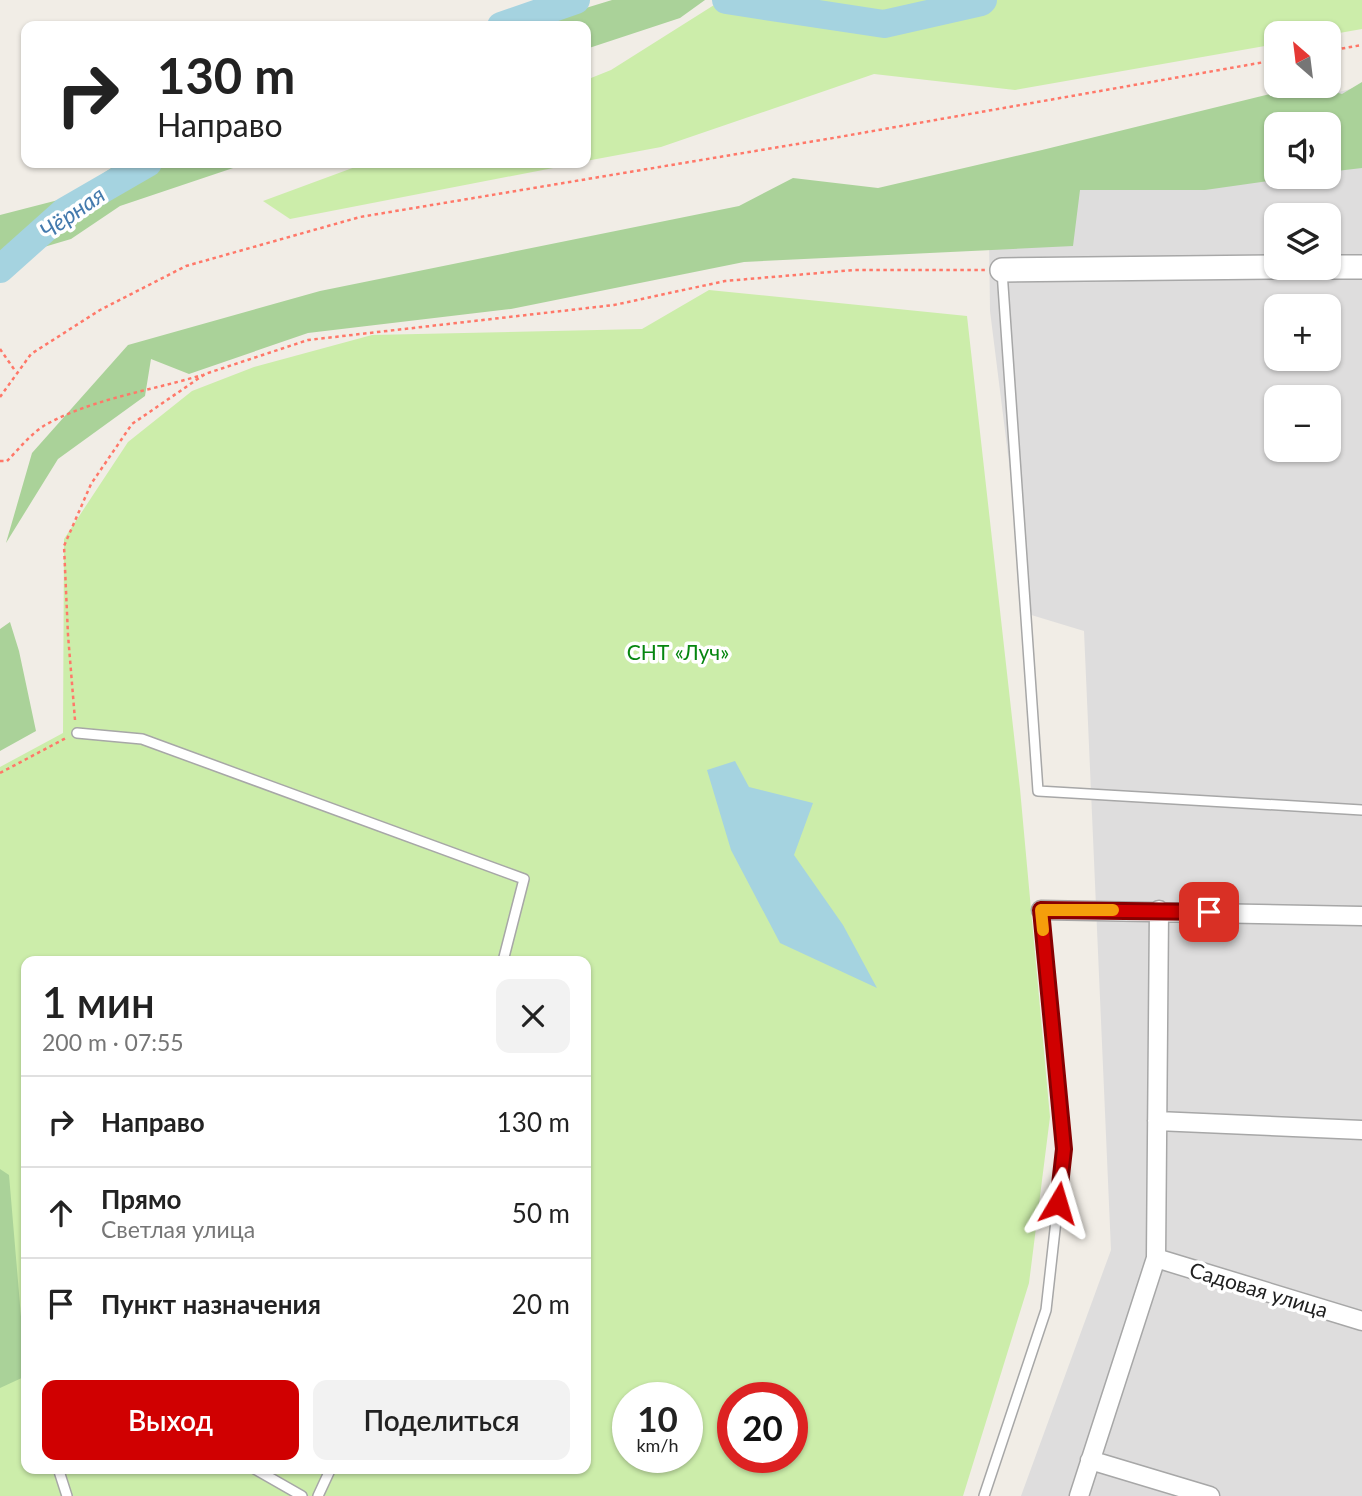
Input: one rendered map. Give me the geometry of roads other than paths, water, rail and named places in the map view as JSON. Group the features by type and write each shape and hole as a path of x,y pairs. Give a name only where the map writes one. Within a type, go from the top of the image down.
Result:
{"street":[{"path":"1002,270 1264,267"},
{"path":"1341,267 1362,267"},
{"path":"1041,910 1158,910 1362,916"},
{"path":"1079,1496 1156,1258 1158,910"},
{"path":"1157,1121 1362,1130"},
{"name":"Садовая улица","path":"1156,1258 1362,1321"},
{"path":"1090,1460 1210,1496"}],"lane":[{"path":"1002,270 1038,791 1362,810"},
{"path":"77,733 142,739 524,879 504,956"},
{"path":"984,1496 1046,1310 1064,1149 1041,910"},
{"path":"60,1474 66,1496"},
{"path":"264,1474 302,1496"},
{"path":"318,1496 328,1474"}],"water":[{"path":"735,761 749,787 813,803 794,855 843,925 877,988 780,943 731,850 707,770"}],"waterway":[{"name":"Чёрная","path":"515,21 576,0"},
{"path":"726,0 884,24 983,0"},
{"name":"Чёрная","path":"0,269 65,211 139,168"}],"park label":[{"name":"СНТ «Луч»","path":"678,651"}]}
